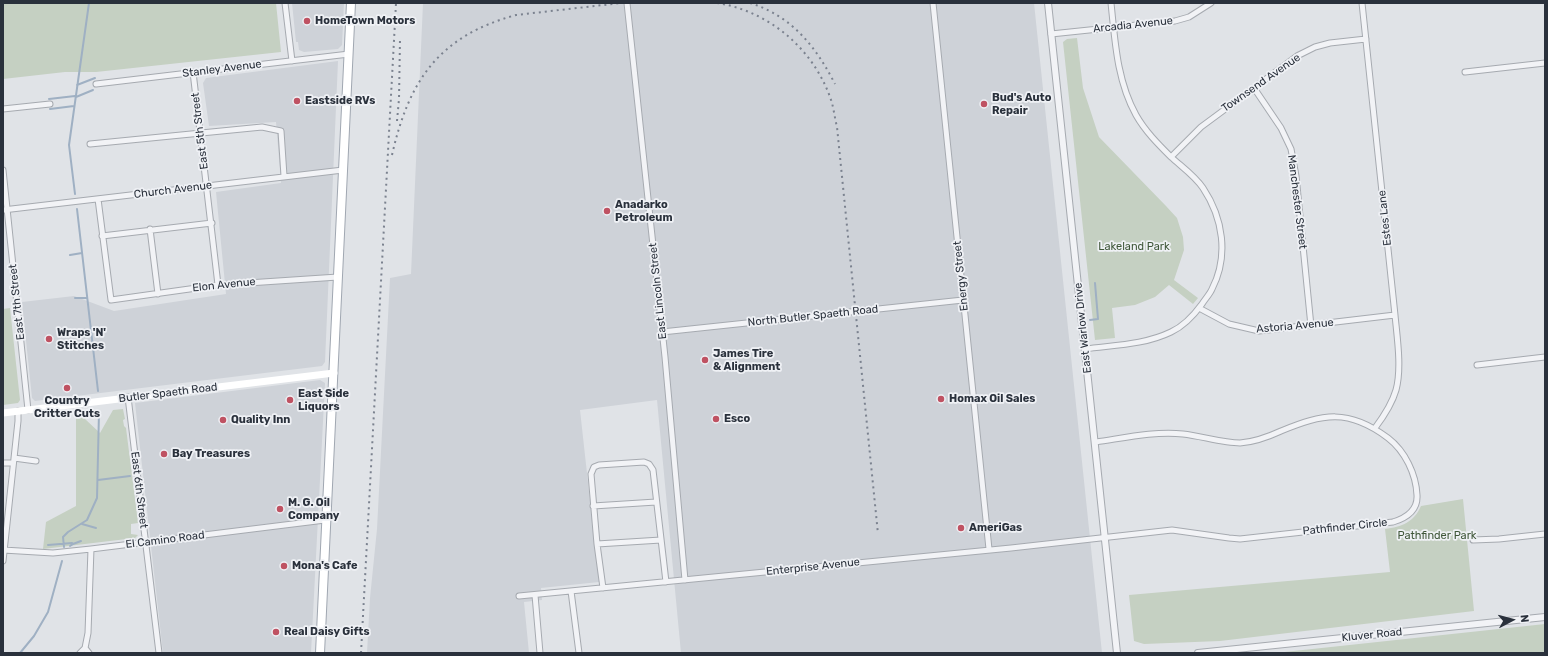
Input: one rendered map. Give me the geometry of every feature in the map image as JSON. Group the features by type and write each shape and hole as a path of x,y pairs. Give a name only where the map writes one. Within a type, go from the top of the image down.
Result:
{"main road":[{"path":"320,653 325,520 334,373 351,3"},
{"name":"Butler Spaeth Road","path":"3,413 334,373"}],"street":[{"path":"285,3 292,61"},
{"name":"East Lincoln Street","path":"627,3 662,332 685,580"},
{"name":"Energy Street","path":"933,3 989,549"},
{"name":"East Warlow Drive","path":"1048,3 1118,653"},
{"path":"1085,349 1138,343 1172,332 1188,321 1199,308 1212,289 1221,268 1222,246 1220,225 1214,206 1202,187 1192,175 1147,132 1136,115 1127,96 1121,75 1111,3"},
{"name":"Arcadia Avenue","path":"1051,34 1175,21 1189,17 1211,3"},
{"name":"Estes Lane","path":"1362,3 1395,315 1398,365 1396,389 1386,414 1375,428"},
{"name":"Townsend Avenue","path":"1171,156 1201,127 1297,56 1315,47 1330,43 1366,39"},
{"name":"Stanley Avenue","path":"96,84 349,54"},
{"path":"1465,72 1545,63"},
{"name":"East 5th Street","path":"193,72 212,223 218,285"},
{"name":"Manchester Street","path":"1254,88 1281,128 1291,149 1296,176 1311,326"},
{"path":"3,109 50,104"},
{"path":"90,144 262,127 280,131 284,176"},
{"name":"East 7th Street","path":"3,170 5,210 28,410"},
{"name":"Church Avenue","path":"5,210 343,170"},
{"path":"98,199 102,236 212,223"},
{"path":"150,230 158,294"},
{"name":"Elon Avenue","path":"102,236 110,300 218,285 338,277"},
{"name":"North Butler Spaeth Road","path":"662,332 963,300"},
{"name":"Astoria Avenue","path":"1199,308 1229,324 1259,331 1395,315"},
{"path":"1477,364 1545,357"},
{"name":"East 6th Street","path":"128,397 159,653"},
{"path":"3,561 18,411"},
{"name":"Pathfinder Circle","path":"1096,442 1166,434 1182,434 1240,443 1267,437 1308,420 1330,416 1346,417 1360,421 1375,428 1391,440 1403,453 1412,470 1417,488 1417,499 1414,508 1402,519 1393,522 1240,539 1172,530 1106,536"},
{"path":"3,463 14,461 36,461"},
{"path":"604,588 597,544 590,474 594,467 599,465 644,462 649,464 653,470 666,582"},
{"path":"594,506 656,502"},
{"name":"El Camino Road","path":"4,550 53,553 325,520"},
{"path":"1473,540 1545,534"},
{"name":"Enterprise Avenue","path":"519,596 1011,548 1106,536"},
{"path":"597,544 661,540"},
{"path":"80,653 85,648 88,633 90,549"},
{"path":"571,591 579,653"},
{"path":"535,595 540,653"},
{"name":"Kluver Road","path":"1198,653 1545,617"},
{"path":"85,648 89,653"}],"shaded area":[{"path":"292,3 344,3 342,45 338,49 304,52 299,50 298,42 296,42"},
{"path":"423,3 1034,3 1102,653 681,653 657,400 580,410 599,582 541,588 542,600 524,602 529,653 367,653 370,598 377,529 390,278 411,274"},
{"path":"338,61 325,362 322,366 35,401 32,398 22,302 74,296 114,311 226,294 216,192 281,183 276,122 209,126 203,83 206,78"},
{"path":"320,380 325,383 311,653 163,653 135,403"}],"green space":[{"path":"3,3 276,3 281,52 96,72 65,72 3,79"},
{"name":"Lakeland Park","path":"1077,38 1083,88 1099,137 1177,218 1183,237 1184,250 1174,280 1198,298 1193,304 1169,285 1155,297 1135,305 1112,308 1115,338 1095,340 1063,42 1067,39"},
{"path":"10,308 20,400 18,403 3,405 3,309"},
{"path":"123,409 125,419 123,420 126,428 138,523 131,524 131,534 138,535 135,538 43,549 46,522 76,506 76,411 91,411 85,419 100,433 113,410"},
{"name":"Pathfinder Park","path":"1463,499 1474,611 1220,641 1144,644 1134,641 1129,595 1390,572 1385,529 1397,527 1407,523 1415,516 1421,506"},
{"path":"1545,624 1545,653 1275,653"}],"waterway":[{"path":"75,194 69,145 89,3"},
{"path":"77,85 95,78"},
{"path":"76,97 93,90"},
{"path":"49,99 75,96"},
{"path":"50,109 74,106"},
{"path":"77,209 98,391"},
{"path":"70,255 82,253"},
{"path":"1090,320 1098,319 1095,283"},
{"path":"75,298 87,298"},
{"path":"64,547 63,537 87,520 97,498 99,412"},
{"path":"98,480 130,476"},
{"path":"82,524 96,528"},
{"path":"73,544 81,541"},
{"path":"48,545 72,543 73,544 70,546"},
{"path":"20,653 34,636 48,612 62,561"}],"railway":[{"path":"361,653 396,3"},
{"path":"392,155 399,128 418,83 447,49 467,35 489,24 516,15 621,3"},
{"path":"717,3 737,7 755,15 772,24 788,36 803,51 815,67 825,84 832,103 837,127 878,534"},
{"path":"750,3 778,16 801,34 820,58 835,84"},
{"path":"397,121 400,39"}],"place":[{"name":"HomeTown Motors","path":"307,21"},
{"name":"Eastside RVs","path":"297,101"},
{"name":"Bud's Auto Repair","path":"984,104"},
{"name":"Anadarko Petroleum","path":"607,211"},
{"name":"Wraps 'N' Stitches","path":"49,339"},
{"name":"James Tire & Alignment","path":"705,360"},
{"name":"Country Critter Cuts","path":"67,388"},
{"name":"Homax Oil Sales","path":"941,399"},
{"name":"East Side Liquors","path":"290,400"},
{"name":"Esco","path":"716,419"},
{"name":"Quality Inn","path":"223,420"},
{"name":"Bay Treasures","path":"164,454"},
{"name":"M. G. Oil Company","path":"280,509"},
{"name":"AmeriGas","path":"961,528"},
{"name":"Mona's Cafe","path":"284,566"},
{"name":"Real Daisy Gifts","path":"276,632"}]}
